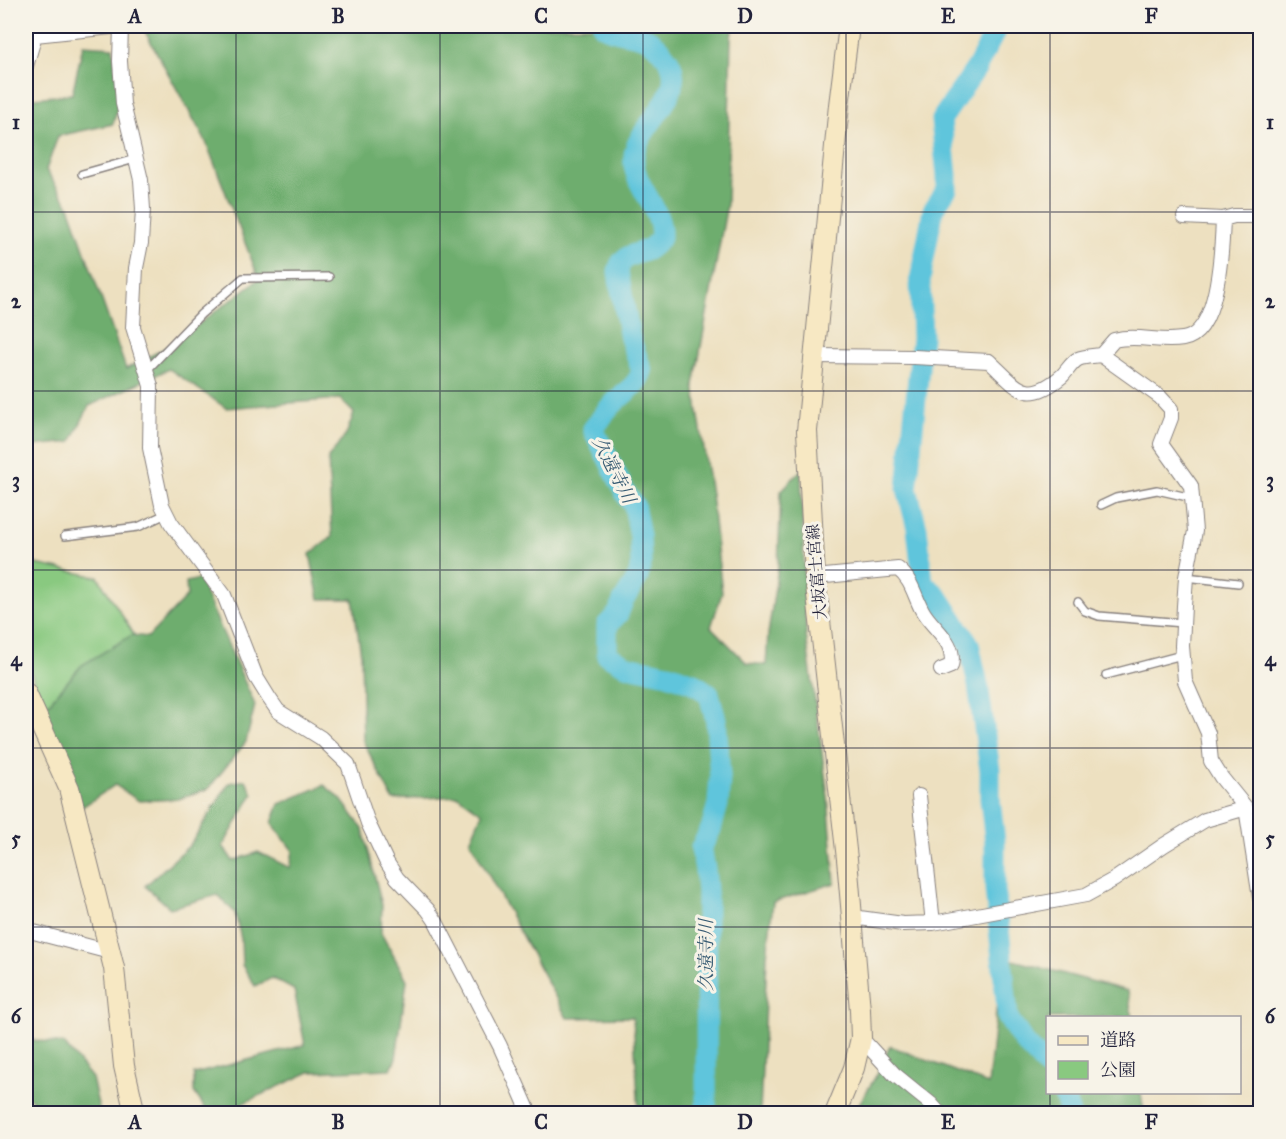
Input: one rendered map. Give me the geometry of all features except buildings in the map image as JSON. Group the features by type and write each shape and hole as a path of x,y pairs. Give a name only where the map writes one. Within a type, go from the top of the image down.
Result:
{"main road":[{"name":"大坂富士宮線","path":"835,1113 854,1068 861,1038 860,1010 815,577 807,431 849,26"},
{"path":"26,693 69,788 114,968 124,1066 135,1113"}],"street":[{"path":"26,66 32,38 121,26 120,61 123,104 141,180 143,209 141,243 136,268 133,327 152,386 150,448 157,486 166,514 224,595 256,677 278,711 321,738 348,764 368,823 386,861 397,878 435,920 495,1035 530,1113"},
{"path":"1184,217 1223,219 1234,216 1260,216"},
{"path":"814,356 914,357 989,361 1018,388 1028,392 1038,392 1065,373 1077,359 1101,355 1114,340 1146,337 1186,339 1200,328 1214,302 1222,258 1223,219"},
{"path":"1101,355 1160,397 1171,409 1171,418 1161,444 1191,486 1195,531 1186,577 1182,655 1185,681 1208,733 1211,761 1246,808 1260,897"},
{"path":"815,577 898,569 907,576 922,610 949,645 951,666 941,670"},
{"path":"919,796 933,923"},
{"path":"852,917 903,924 933,923 1086,895 1115,879 1205,820 1246,808"},
{"path":"26,930 110,952"},
{"path":"861,1038 894,1074 940,1113"}],"lane":[{"path":"82,174 135,159"},
{"path":"146,370 201,314 243,278 329,277"},
{"path":"1101,505 1116,498 1157,490 1192,498"},
{"path":"65,536 138,527 166,514"},
{"path":"1186,577 1238,583"},
{"path":"1078,602 1085,611 1099,616 1183,623"},
{"path":"1106,675 1182,655"}],"green space":[{"path":"142,26 734,26 731,36 727,204 694,385 711,494 722,593 711,627 747,663 766,665 778,567 781,491 801,470 806,635 828,797 835,883 773,902 767,956 760,1113 639,1113 633,1017 567,1018 470,841 482,813 458,796 393,800 363,741 361,655 353,599 319,599 310,554 332,537 328,458 346,435 354,413 340,399 226,408 169,369 89,406 71,442 26,447 26,99 72,94 83,45 113,47 120,100 113,124 58,136 46,170 69,206 126,369 169,346 259,279 206,142"},
{"path":"26,562 98,577 135,636 80,667 43,710 26,657"},
{"path":"199,579 255,705 246,742 208,789 178,799 139,801 115,785 82,807 43,710 82,665 132,635 148,637 187,596 186,582"},
{"path":"246,780 253,794 223,846 233,861 258,852 290,868 293,851 272,823 279,804 324,785 340,798 363,829 382,905 381,933 407,980 396,1058 391,1069 310,1072 222,1113 208,1113 194,1092 194,1074 305,1045 294,990 272,978 255,986 242,965 241,939 235,913 218,895 170,908 145,886 190,845 229,783"},
{"path":"1002,957 1128,991 1132,1016 1046,1016 1046,1094 1141,1094 1144,1113 853,1114 876,1076 890,1046 988,1084"},
{"path":"33,1040 64,1044 92,1078 100,1113 47,1113 26,1095 26,1047"}],"waterway":[{"name":"久遠寺川","path":"603,26 650,40 664,54 672,67 673,81 669,94 637,144 634,156 637,177 657,216 661,237 649,249 628,256 622,262 618,272 630,338 642,371 634,385 611,406 593,429 627,496 634,505 640,536 641,564 638,577 618,614 607,625 607,655 627,666 668,674 693,683 709,694 716,720 720,777 718,804 711,829 701,848 707,891 706,1114"},
{"path":"998,26 977,67 941,120 947,189 933,210 920,280 922,338 907,489 917,528 923,583 937,595 969,644 978,685 990,770 990,799 995,842 995,889 1008,1018 1024,1042 1046,1066"},
{"path":"1064,1094 1070,1114"}]}
